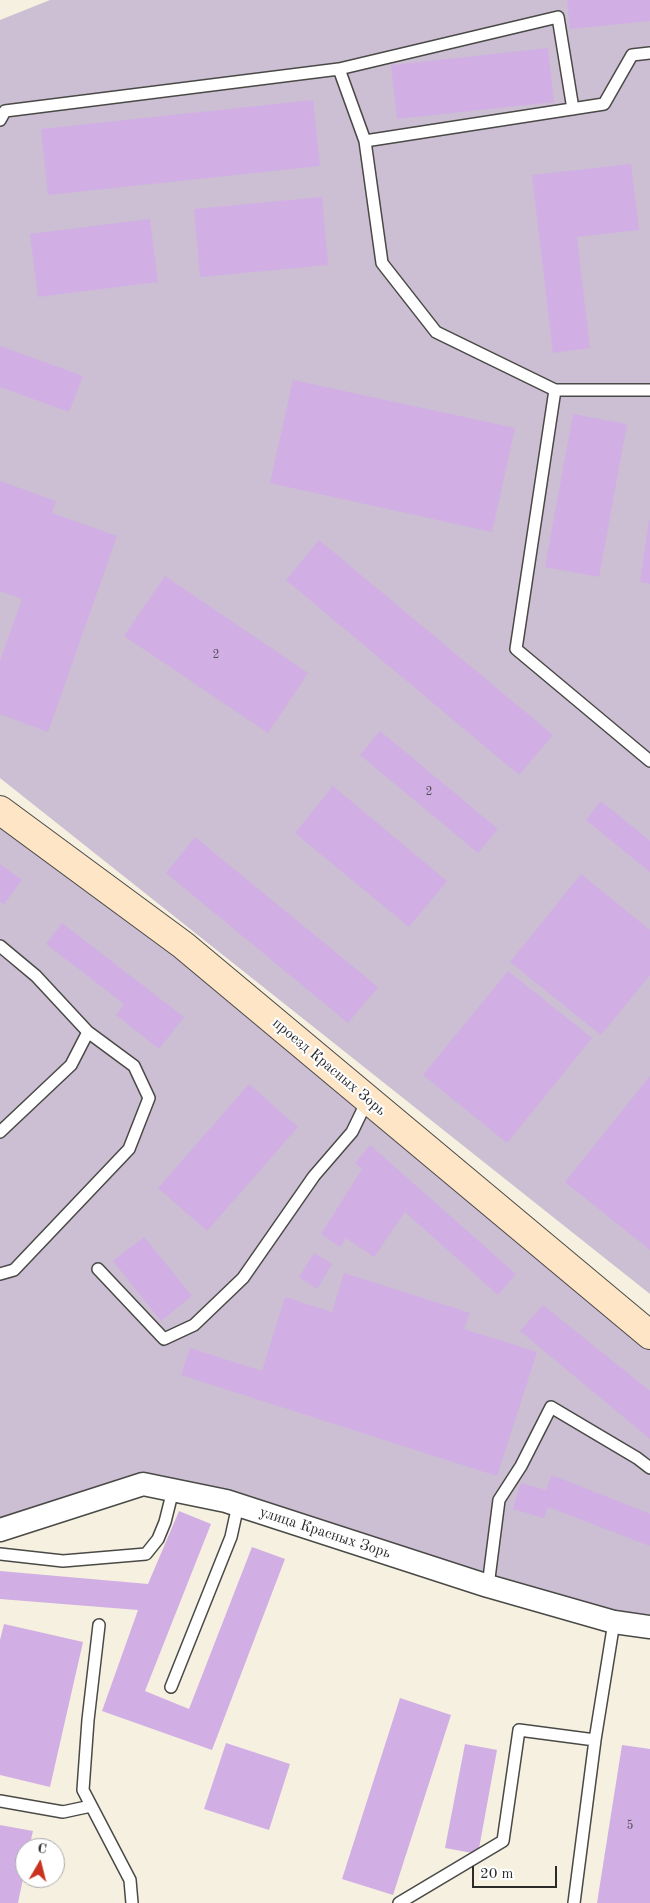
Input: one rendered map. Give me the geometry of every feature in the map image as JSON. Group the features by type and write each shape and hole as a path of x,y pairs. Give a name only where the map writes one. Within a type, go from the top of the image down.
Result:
{"street":[{"name":"проезд Красных Зорь","path":"0,810 183,945 650,1336"},
{"name":"улица Красных Зорь","path":"0,1530 142,1484 238,1505 488,1586 614,1622 650,1627"}],"lane":[{"path":"0,120 5,111 339,69 558,17 573,109"},
{"path":"364,141 604,104 632,55 650,53"},
{"path":"339,69 364,141 382,263 436,332 555,390 650,390"},
{"path":"555,390 516,649 650,761"},
{"path":"0,946 36,976 88,1032 134,1066 150,1098 129,1149 14,1270 0,1274"},
{"path":"0,1132 71,1065 88,1032"},
{"path":"98,1269 164,1339 194,1325 242,1278 314,1176 352,1132 368,1099"},
{"path":"488,1586 499,1500 520,1466 551,1407 637,1458 650,1468"},
{"path":"0,1554 64,1561 146,1554 158,1539 165,1522 172,1490"},
{"path":"172,1688 231,1537 238,1505"},
{"path":"574,1903 595,1740 614,1622"},
{"path":"99,1626 88,1720 83,1790 130,1880 132,1903"},
{"path":"398,1903 503,1841 519,1730 595,1740"},
{"path":"0,1801 63,1812 91,1806"}],"shaded area":[{"path":"50,0 650,0 650,1294 0,778 0,20"},
{"path":"0,824 181,948 650,1338 650,1625 143,1481 0,1527"}],"building":[{"path":"567,0 650,0 650,21 570,29"},
{"path":"548,48 554,102 397,119 391,65"},
{"path":"313,100 320,166 48,195 41,129"},
{"path":"631,164 639,230 577,237 590,348 553,353 532,175"},
{"path":"322,197 328,265 200,277 194,209"},
{"path":"150,219 158,282 38,297 30,234"},
{"path":"0,346 83,376 69,412 0,387"},
{"path":"293,380 515,428 492,532 270,483"},
{"path":"573,414 627,424 599,577 545,567"},
{"path":"0,481 56,501 52,513 117,536 48,732 0,714 0,661 22,599 0,591"},
{"path":"650,520 650,584 640,582"},
{"path":"319,540 553,735 519,775 286,580"},
{"path":"165,576 308,673 268,733 124,636"},
{"path":"380,731 498,829 478,853 360,755"},
{"path":"333,786 447,881 409,927 295,833"},
{"path":"601,801 650,841 650,872 586,820"},
{"path":"195,837 378,987 348,1023 166,873"},
{"path":"0,864 22,880 4,904 0,902"},
{"path":"581,874 650,930 650,975 601,1035 510,962"},
{"path":"62,923 184,1017 159,1049 116,1015 124,1004 46,944"},
{"path":"508,971 592,1038 507,1143 423,1075"},
{"path":"650,1076 650,1250 565,1182"},
{"path":"249,1084 298,1127 207,1231 158,1188"},
{"path":"370,1145 516,1274 498,1295 405,1212 374,1257 346,1238 340,1247 321,1234 362,1169 355,1163"},
{"path":"144,1237 192,1296 161,1321 113,1261"},
{"path":"314,1253 332,1264 317,1289 299,1277"},
{"path":"344,1273 470,1313 464,1329 537,1352 497,1476 181,1375 190,1348 262,1371 285,1297 332,1312"},
{"path":"543,1305 650,1391 650,1439 520,1331"},
{"path":"552,1475 650,1514 650,1546 548,1507 544,1518 513,1509 521,1483 546,1490"},
{"path":"179,1511 211,1524 145,1691 189,1709 252,1547 285,1559 212,1750 102,1711 138,1610 0,1599 0,1571 148,1584"},
{"path":"4,1624 83,1642 50,1787 0,1775 0,1640"},
{"path":"400,1698 451,1715 393,1895 342,1879"},
{"path":"226,1743 290,1764 269,1830 204,1809"},
{"path":"465,1744 497,1750 478,1854 445,1848"},
{"path":"622,1745 650,1749 650,1903 597,1903"},
{"path":"0,1825 33,1831 31,1838 15,1838 15,1888 21,1888 18,1903 0,1903"}]}
